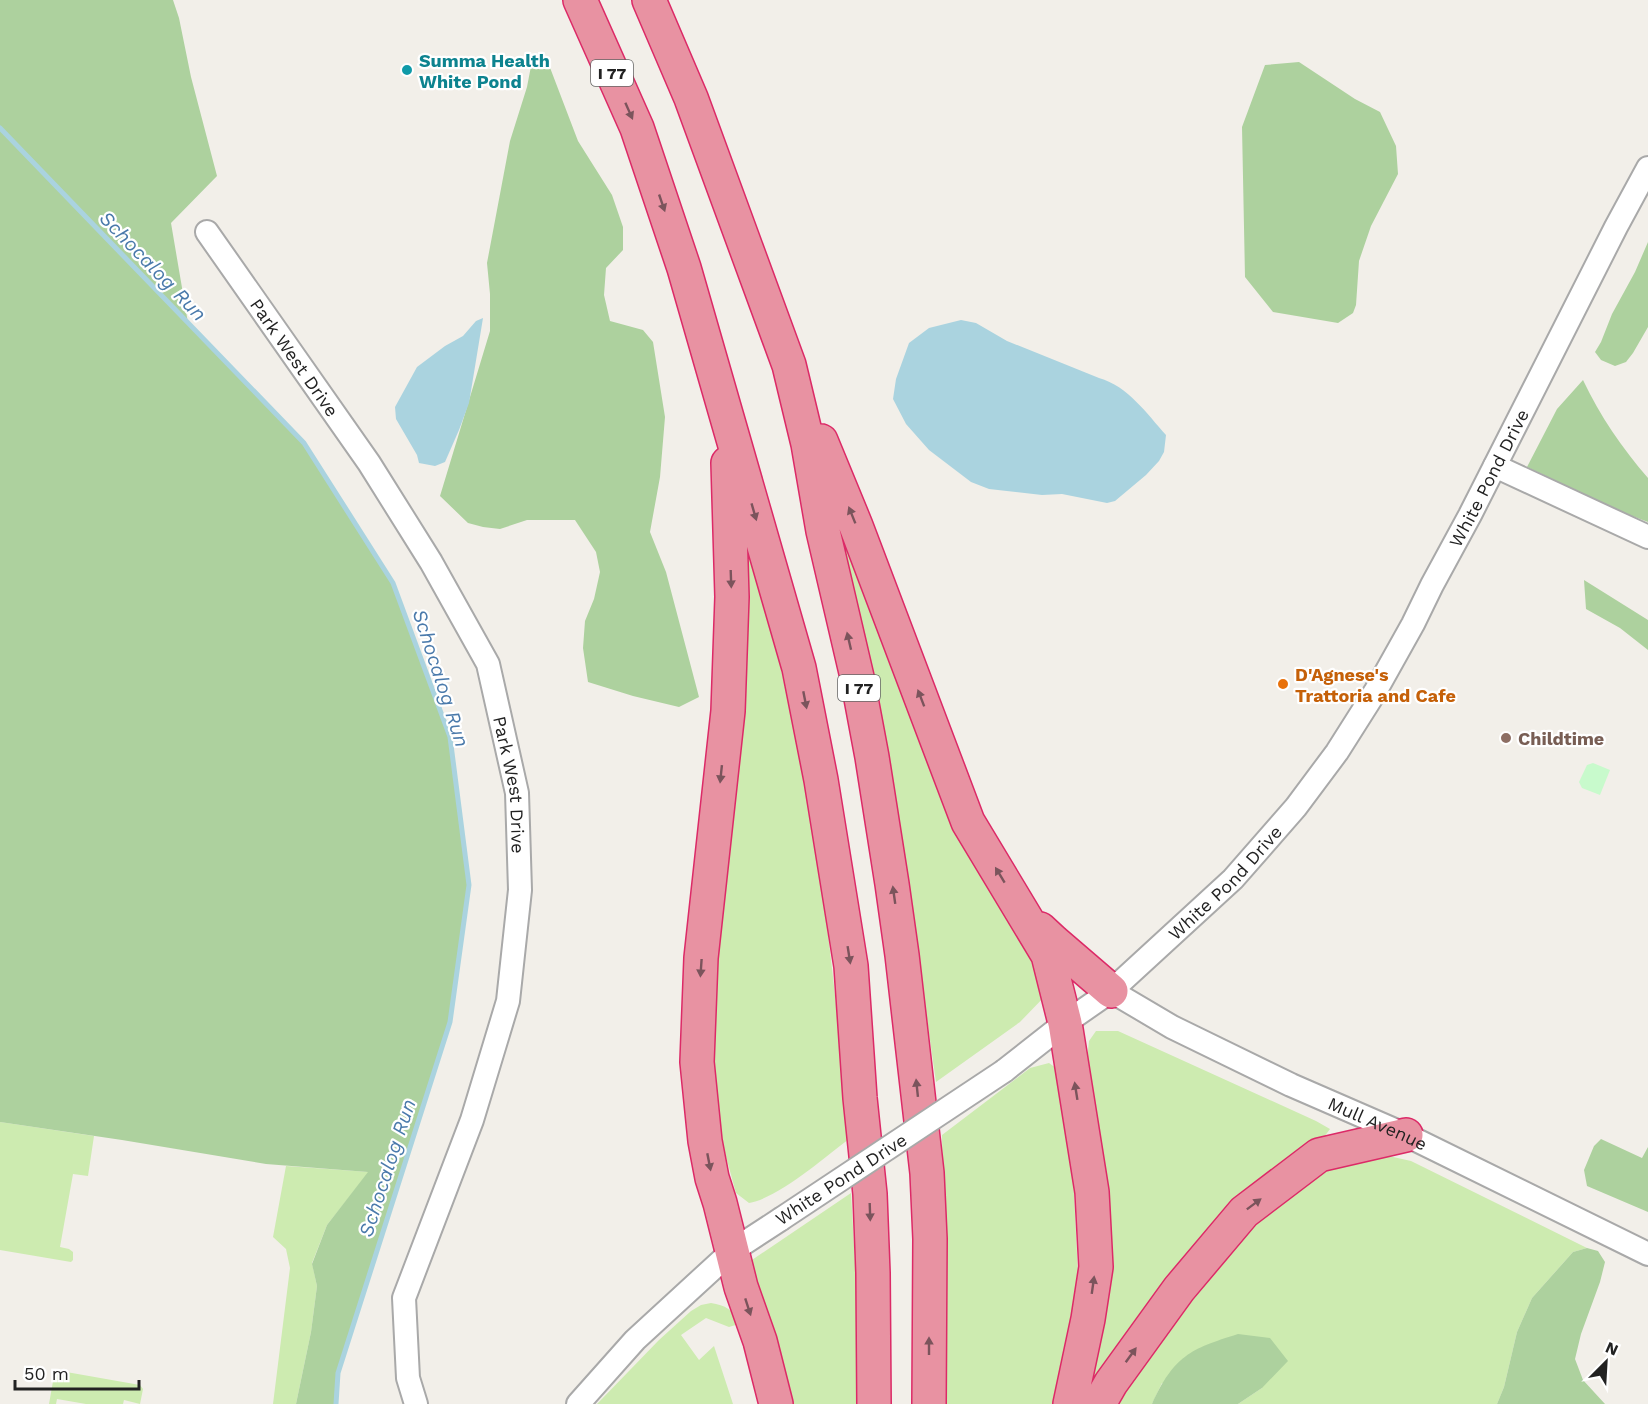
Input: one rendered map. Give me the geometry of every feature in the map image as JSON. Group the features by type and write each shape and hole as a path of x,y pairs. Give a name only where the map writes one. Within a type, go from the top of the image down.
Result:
{"highway":[{"name":"I 77","path":"580,0 637,128 684,268 799,668 821,780 851,966 860,1098 870,1194 874,1404"},
{"name":"I 77","path":"649,0 691,98 789,365 808,444 823,531 859,688 874,769 902,955 927,1173 930,1239 929,1404"},
{"path":"789,365 852,516 968,822 1048,955 1065,1023 1092,1192 1096,1267 1071,1404"},
{"path":"726,416 732,597 728,711 701,958 697,1062 705,1141 712,1178 776,1404"},
{"path":"1020,907 1053,942 1111,991"},
{"path":"1099,1404 1111,1383 1179,1289 1244,1212 1319,1155 1406,1135"}],"street":[{"name":"White Pond Drive","path":"578,1404 635,1340 732,1251 1004,1071 1065,1023 1111,991 1233,879 1296,807 1337,752 1375,692 1413,624 1616,226 1648,168"},
{"name":"Park West Drive","path":"207,232 369,463 431,562 488,664 517,793 520,890 508,1000 472,1120 404,1298 408,1378 416,1404"},
{"path":"1495,466 1648,537"},
{"name":"Mull Avenue","path":"1111,991 1172,1027 1291,1085 1406,1135 1648,1254"}],"green space":[{"path":"0,0 173,0 217,176 171,223 188,323 304,443 393,583 450,737 469,885 450,1022 338,1373 336,1404 296,1404 311,1332 317,1286 312,1264 327,1225 368,1172 266,1164 0,1122"},
{"path":"532,61 549,65 578,141 612,195 623,227 623,250 606,268 604,295 610,321 643,330 653,342 665,417 660,477 650,532 666,572 699,697 679,707 588,682 583,648 585,621 594,599 600,572 596,552 575,520 527,520 500,529 483,527 468,523 440,496 490,331 487,263 510,141 527,87"},
{"path":"1299,62 1355,99 1380,112 1396,146 1398,174 1371,226 1359,261 1356,305 1353,313 1338,323 1273,312 1245,277 1242,127 1265,65"},
{"path":"1648,242 1648,327 1626,362 1615,366 1601,360 1595,352"},
{"path":"1583,380 1612,431 1648,478 1648,522 1619,511 1527,467 1557,409"},
{"path":"742,503 787,696 815,841 830,952 849,1139 787,1186 761,1200 749,1203 736,1193 719,1131 710,1013"},
{"path":"836,514 1030,935 1048,993 1020,1022 936,1082 897,808 869,654"},
{"path":"1584,580 1648,620 1648,650 1620,628 1586,609"},
{"path":"1593,763 1610,770 1600,795 1582,788 1579,782 1587,765"},
{"path":"1096,1031 1118,1031 1330,1129 1096,1386 1091,1380 1113,1262 1103,1154 1086,1070 1089,1041"},
{"path":"1049,1063 1060,1071 1073,1174 1078,1274 1059,1404 946,1404 942,1135 1030,1068"},
{"path":"0,1122 94,1136 88,1176 73,1174 60,1247 73,1252 71,1262 0,1250"},
{"path":"1601,1139 1642,1158 1648,1147 1648,1212 1587,1186 1584,1170 1594,1146"},
{"path":"1362,1150 1411,1161 1587,1248 1573,1252 1532,1298 1517,1332 1504,1387 1497,1404 1238,1404 1262,1388 1162,1383 1152,1404 1108,1404 1220,1253 1328,1157"},
{"path":"286,1166 369,1172 327,1225 312,1263 317,1286 311,1332 296,1404 273,1404 290,1268 286,1249 273,1237"},
{"path":"851,1193 856,1281 858,1404 787,1404 749,1262"},
{"path":"1587,1248 1598,1251 1605,1262 1575,1359 1583,1380 1605,1404 1497,1404 1504,1387 1517,1332 1532,1298 1573,1252"},
{"path":"711,1303 728,1309 739,1324 729,1327 706,1318 681,1335 699,1360 714,1346 733,1404 597,1404 659,1340 691,1311 701,1305"},
{"path":"1238,1334 1270,1338 1288,1361 1262,1388 1238,1404 1152,1404 1168,1375 1185,1357 1195,1350"},
{"path":"55,1370 140,1385 143,1389 140,1404 124,1400 123,1404 86,1404 57,1399 56,1404 49,1404"}],"water":[{"path":"483,318 469,403 445,462 435,466 419,463 417,455 396,419 395,407 417,367 463,336 476,321"},
{"path":"961,320 976,323 1007,341 1119,387 1166,435 1164,452 1159,461 1115,501 1107,503 1062,494 1042,495 989,489 971,482 929,450 906,424 893,399 896,379 909,343 929,328"}],"waterway":[{"name":"Schocalog Run","path":"0,128 304,443 393,583 450,737 469,885 450,1022 338,1373 336,1404"}],"place":[{"name":"Summa Health White Pond","path":"407,70"},
{"name":"D'Agnese's Trattoria and Cafe","path":"1283,684"},
{"name":"Childtime","path":"1506,738"}]}
